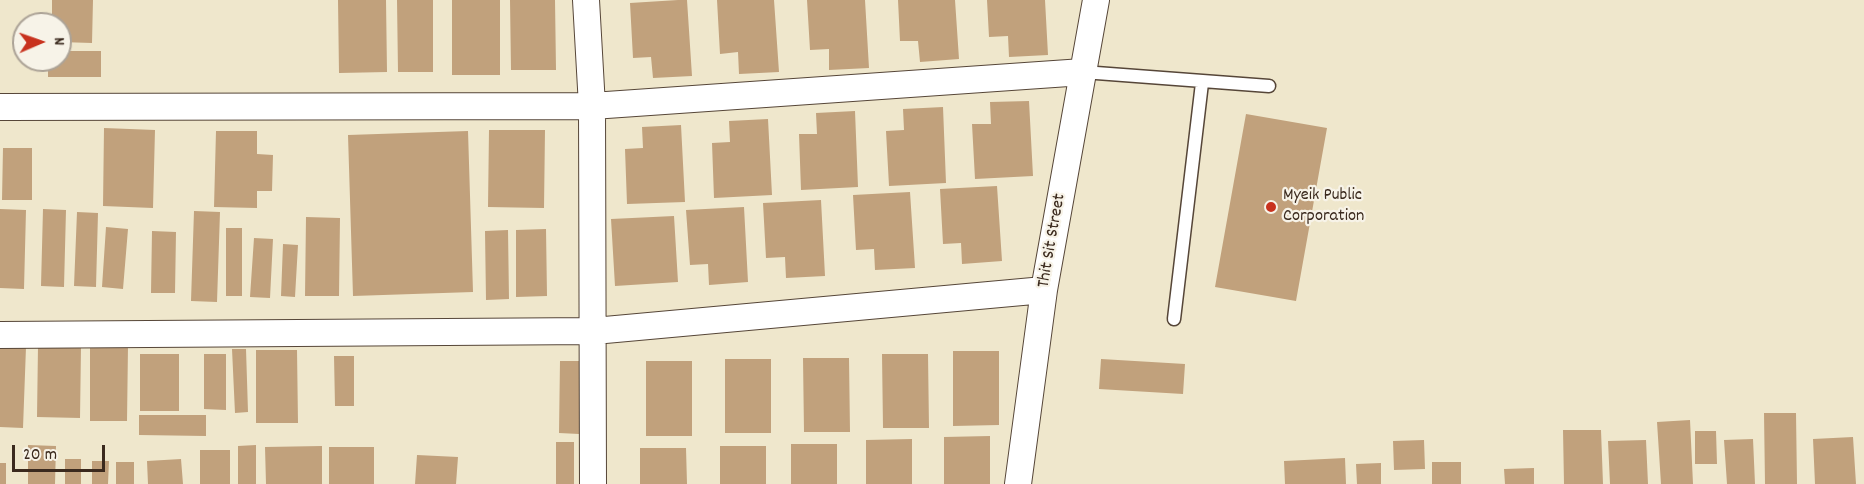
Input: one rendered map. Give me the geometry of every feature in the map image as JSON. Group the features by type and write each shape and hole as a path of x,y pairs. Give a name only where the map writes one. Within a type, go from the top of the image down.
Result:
{"street":[{"path":"586,0 592,106 593,484"},
{"name":"Thit Sit Street","path":"1018,484 1044,290 1096,0"},
{"path":"0,107 592,106 1083,72"},
{"path":"0,335 594,330 1044,290"}],"lane":[{"path":"1083,72 1269,86"},
{"path":"1174,319 1202,82"}],"building":[{"path":"52,0 93,0 92,43 72,42 72,12 52,12"},
{"path":"338,0 386,0 387,72 339,73"},
{"path":"397,0 433,0 433,72 398,72"},
{"path":"452,0 500,0 500,75 452,75"},
{"path":"510,0 555,0 556,70 511,70"},
{"path":"687,0 692,76 653,78 651,57 633,58 630,3"},
{"path":"717,0 774,0 779,72 739,74 738,52 720,54"},
{"path":"807,0 865,0 869,68 829,70 829,49 810,50"},
{"path":"898,0 955,0 959,59 920,62 918,41 900,41"},
{"path":"987,0 1045,0 1048,55 1009,57 1008,36 989,37"},
{"path":"72,51 101,51 101,77 48,77 48,72 72,72"},
{"path":"1029,101 1033,176 975,179 972,124 991,124 990,102"},
{"path":"943,107 946,183 889,186 886,131 904,130 903,109"},
{"path":"855,111 858,187 801,190 799,134 817,134 816,113"},
{"name":"Myeik Public Corporation","path":"1246,114 1327,128 1296,301 1215,287"},
{"path":"768,119 772,195 714,198 712,143 730,142 729,121"},
{"path":"681,125 685,202 627,204 625,149 643,148 642,127"},
{"path":"104,128 155,130 153,208 103,206"},
{"path":"489,130 545,130 544,208 488,207"},
{"path":"216,131 257,131 257,154 273,155 272,191 257,191 257,208 214,207"},
{"path":"468,131 473,292 353,296 348,135"},
{"path":"3,148 32,148 32,200 2,200"},
{"path":"997,186 1002,261 962,264 961,243 943,244 940,189"},
{"path":"910,192 915,268 875,270 874,249 856,250 853,195"},
{"path":"821,200 825,276 786,278 785,257 766,258 763,203"},
{"path":"744,207 748,282 709,285 708,264 690,265 686,210"},
{"path":"0,209 26,210 24,289 0,288"},
{"path":"43,209 66,210 64,287 41,286"},
{"path":"194,211 220,212 217,302 191,301"},
{"path":"77,212 98,213 96,287 74,286"},
{"path":"674,216 678,282 615,286 611,219"},
{"path":"306,217 340,218 339,296 305,296"},
{"path":"106,227 128,229 123,289 102,287"},
{"path":"226,228 242,228 242,296 226,296"},
{"path":"546,229 547,296 516,297 516,230"},
{"path":"508,230 509,299 486,300 485,231"},
{"path":"152,231 176,232 175,293 151,293"},
{"path":"254,238 273,239 270,298 250,297"},
{"path":"283,244 298,245 295,297 281,296"},
{"path":"0,346 26,347 23,428 0,427"},
{"path":"38,346 81,346 80,418 37,417"},
{"path":"90,346 128,346 127,421 90,421"},
{"path":"232,349 246,349 248,412 235,413"},
{"path":"256,350 297,350 298,423 256,423"},
{"path":"953,351 999,351 999,425 953,426"},
{"path":"140,354 179,354 179,411 140,411"},
{"path":"204,354 226,354 226,410 204,409"},
{"path":"882,354 928,354 929,428 883,428"},
{"path":"334,356 354,356 354,406 335,406"},
{"path":"803,358 849,358 850,432 804,432"},
{"path":"725,359 771,359 771,433 725,433"},
{"path":"1101,359 1185,364 1183,394 1099,389"},
{"path":"560,361 579,361 579,434 559,433"},
{"path":"646,361 692,361 692,436 646,436"},
{"path":"1764,413 1796,413 1797,484 1765,484"},
{"path":"139,415 206,415 206,436 139,435"},
{"path":"1690,420 1693,484 1661,484 1657,422"},
{"path":"1563,430 1601,430 1603,484 1564,484"},
{"path":"1695,431 1716,431 1717,464 1695,464"},
{"path":"990,436 990,484 944,484 944,437"},
{"path":"1853,437 1856,484 1815,484 1813,439"},
{"path":"912,439 912,484 866,484 866,440"},
{"path":"1753,439 1755,484 1727,484 1724,440"},
{"path":"1424,440 1425,469 1394,470 1393,441"},
{"path":"1646,440 1648,484 1610,484 1608,441"},
{"path":"556,442 574,442 574,484 556,484"},
{"path":"791,444 837,444 837,484 791,484"},
{"path":"28,445 56,446 55,484 28,484"},
{"path":"256,445 256,484 238,484 238,446"},
{"path":"322,446 322,484 266,484 265,447"},
{"path":"720,446 766,446 766,484 720,484"},
{"path":"329,447 374,447 374,484 329,484"},
{"path":"640,448 686,448 687,484 640,484"},
{"path":"200,450 230,450 230,484 200,484"},
{"path":"417,455 458,457 456,484 415,484"},
{"path":"1345,458 1346,484 1285,484 1284,461"},
{"path":"65,459 81,459 81,484 65,484"},
{"path":"181,459 183,484 148,484 147,461"},
{"path":"92,461 109,461 108,484 92,484"},
{"path":"116,462 134,462 134,484 116,484"},
{"path":"1432,462 1461,462 1461,484 1432,484"},
{"path":"0,463 6,463 6,484 0,484"},
{"path":"1381,463 1381,484 1357,484 1356,464"},
{"path":"1534,468 1534,484 1505,484 1504,469"}],"place":[{"name":"Myeik Public Corporation","path":"1271,207"}]}
